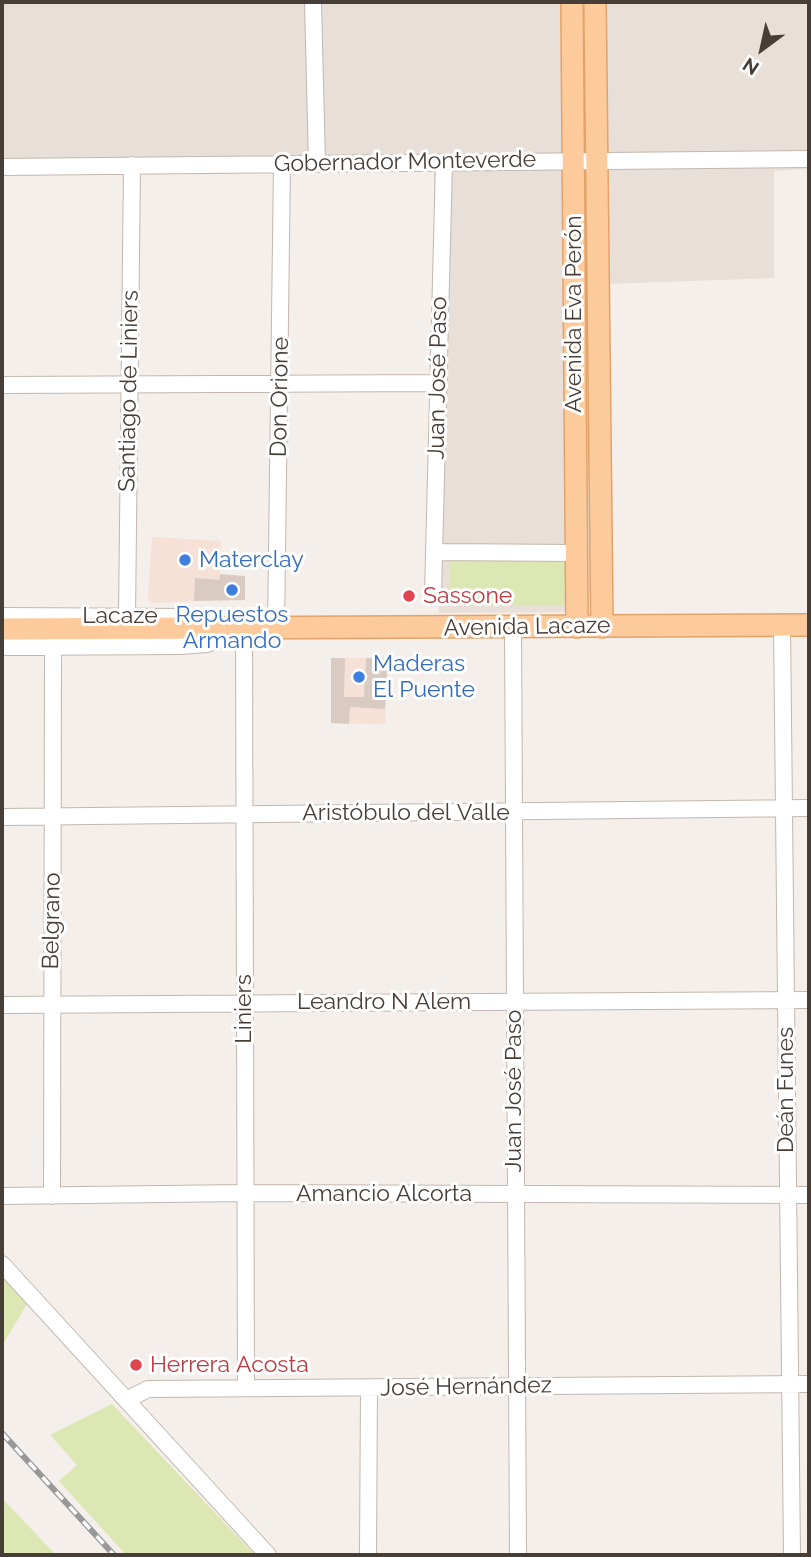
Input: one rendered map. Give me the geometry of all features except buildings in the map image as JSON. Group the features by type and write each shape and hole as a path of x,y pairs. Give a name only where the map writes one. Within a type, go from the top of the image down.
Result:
{"main road":[{"name":"Avenida Eva Perón","path":"572,2 577,627"},
{"name":"Avenida Eva Perón","path":"595,2 602,627"},
{"name":"Avenida Lacaze","path":"2,638 53,638 176,626 276,630 809,625"},
{"name":"Avenida Lacaze","path":"2,629 53,638"}],"street":[{"path":"313,2 317,163"},
{"name":"Gobernador Monteverde","path":"2,167 809,159"},
{"name":"Juan José Paso","path":"433,594 444,162"},
{"name":"Don Orione","path":"276,630 282,163"},
{"name":"Santiago de Liniers","path":"127,616 132,166"},
{"path":"2,384 437,383"},
{"path":"435,552 576,553"},
{"name":"Lacaze","path":"2,616 201,618 244,630"},
{"name":"Deán Funes","path":"782,625 792,1555"},
{"name":"Juan José Paso","path":"513,628 518,1555"},
{"name":"Liniers","path":"244,630 246,1388"},
{"name":"Lacaze","path":"2,647 53,638"},
{"name":"Belgrano","path":"52,1196 53,638"},
{"name":"Aristóbulo del Valle","path":"2,817 809,808"},
{"name":"Leandro N Alem","path":"2,1005 809,1000"},
{"name":"Amancio Alcorta","path":"2,1196 244,1193 809,1195"},
{"path":"2,1264 268,1555"},
{"name":"José Hernández","path":"126,1400 148,1389 809,1384"},
{"path":"368,1555 369,1388"}],"shaded area":[{"path":"2,2 809,2 809,169 774,171 774,278 607,284 609,612 439,613 434,172 2,163"},
{"name":"Materclay","path":"152,537 221,541 218,600 152,603 148,598"},
{"name":"Maderas El Puente","path":"331,658 388,658 385,724 331,723"}],"green space":[{"path":"449,560 569,560 569,606 449,606"},
{"path":"2,1276 27,1304 2,1346"},
{"path":"112,1404 255,1555 126,1555 59,1481 77,1465 50,1435"},
{"path":"2,1498 56,1555 2,1555"}],"railway":[{"path":"2,1433 114,1555"}],"place":[{"name":"Materclay","path":"185,560"},
{"name":"Repuestos Armando","path":"232,590"},
{"name":"Sassone","path":"409,596"},
{"name":"Maderas El Puente","path":"359,677"},
{"name":"Herrera Acosta","path":"136,1365"}]}
